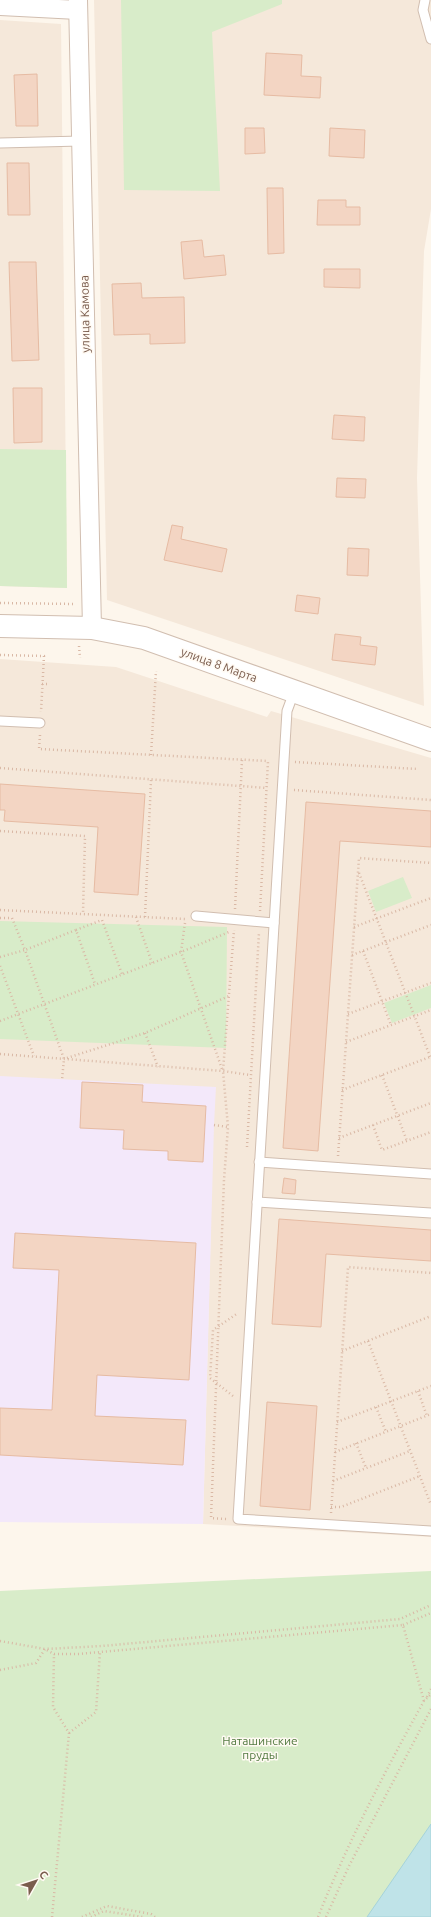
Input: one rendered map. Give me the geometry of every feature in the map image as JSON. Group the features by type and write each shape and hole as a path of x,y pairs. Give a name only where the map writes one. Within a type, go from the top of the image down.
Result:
{"street":[{"path":"0,6 78,5"},
{"name":"улица Камова","path":"78,5 92,628"},
{"name":"улица 8 Марта","path":"0,626 92,628 144,638 431,740"}],"lane":[{"path":"425,0 423,10 431,39"},
{"path":"0,143 81,141"},
{"path":"294,692 287,711 238,1519 431,1531"},
{"path":"0,721 40,723"},
{"path":"196,916 235,924 274,923"},
{"path":"259,1162 431,1174"},
{"path":"257,1202 431,1213"}],"path":[{"path":"0,603 91,604"},
{"path":"0,655 44,656 39,749 418,769"},
{"path":"151,755 156,671"},
{"path":"42,684 50,684"},
{"path":"228,1513 228,1519 211,1518 218,1326 228,1127 223,1071 235,924 242,760"},
{"path":"260,911 268,761"},
{"path":"0,768 431,800"},
{"path":"145,917 151,780"},
{"path":"0,831 86,836 83,913"},
{"path":"338,1152 359,858 431,863"},
{"path":"342,1090 431,1058 358,871"},
{"path":"354,927 431,898"},
{"path":"0,910 186,919 181,952 223,1071"},
{"path":"136,917 152,963"},
{"path":"0,918 12,918 25,950 64,1059 62,1080"},
{"path":"0,957 25,950 102,920 122,974"},
{"path":"0,1021 181,952 235,924"},
{"path":"352,955 431,925"},
{"path":"76,930 95,984"},
{"path":"247,1149 259,932"},
{"path":"363,951 391,1025"},
{"path":"0,966 34,1056"},
{"path":"348,1014 431,982"},
{"path":"64,1059 144,1033 229,996"},
{"path":"346,1042 431,1010"},
{"path":"144,1033 158,1067"},
{"path":"0,1054 223,1071 250,1075"},
{"path":"382,1075 407,1141"},
{"path":"339,1138 431,1103"},
{"path":"214,1125 228,1127"},
{"path":"373,1125 382,1150 431,1132"},
{"path":"420,1476 340,1507 331,1509 348,1267 431,1273"},
{"path":"235,1398 210,1378 213,1330 238,1313 239,1305"},
{"path":"342,1350 431,1316"},
{"path":"368,1340 431,1505"},
{"path":"337,1422 431,1386"},
{"path":"418,1391 427,1416"},
{"path":"376,1407 386,1432"},
{"path":"335,1452 431,1414"},
{"path":"356,1444 366,1468"},
{"path":"333,1481 410,1451"},
{"path":"0,1641 45,1648 102,1646 400,1619 431,1605"},
{"path":"45,1648 54,1654 100,1652 403,1624 431,1613"},
{"path":"403,1624 424,1701"},
{"path":"0,1670 36,1664 45,1648"},
{"path":"69,1733 96,1712 100,1652"},
{"path":"52,1917 69,1733 53,1706 54,1654"},
{"path":"318,1917 335,1874 391,1760 431,1689"},
{"path":"424,1701 431,1694"},
{"path":"326,1917 349,1866 431,1709"},
{"path":"82,1917 107,1906 151,1914 155,1917"},
{"path":"91,1917 104,1911 143,1917"}],"shaded area":[{"path":"94,0 431,0 431,209 424,251 417,478 424,706 107,600"},
{"path":"0,20 61,24 67,588 0,586"},
{"path":"0,659 116,667 267,717 271,711 431,758 431,1537 203,1524 211,1220 0,1200"},
{"path":"0,1076 216,1087 203,1524 0,1522"}],"green space":[{"path":"121,0 282,0 282,4 212,32 220,191 124,190"},
{"path":"0,449 66,450 67,588 0,586"},
{"path":"403,877 412,898 376,912 368,891"},
{"path":"0,921 227,927 226,1048 0,1039"},
{"path":"431,985 431,1008 392,1023 384,1003"},
{"name":"Наташинские пруды","path":"431,1571 431,1917 0,1917 0,1591"}],"water":[{"path":"431,1824 431,1917 367,1917"}],"building":[{"path":"266,53 302,55 301,76 321,77 320,98 264,95"},
{"path":"37,74 38,126 16,126 14,75"},
{"path":"245,128 264,128 265,153 245,154"},
{"path":"330,128 365,130 364,158 329,156"},
{"path":"7,163 29,163 30,215 8,215"},
{"path":"267,188 283,188 284,253 268,254"},
{"path":"318,200 346,200 346,207 360,207 360,225 317,225"},
{"path":"202,240 204,257 224,255 226,275 184,279 181,242"},
{"path":"9,262 36,262 39,360 12,361"},
{"path":"324,269 360,269 360,288 324,287"},
{"path":"141,283 142,298 184,297 185,343 150,344 150,334 114,335 112,284"},
{"path":"13,388 42,388 42,442 14,443"},
{"path":"334,415 365,417 364,441 332,439"},
{"path":"337,478 366,479 365,498 336,497"},
{"path":"172,525 183,527 181,539 227,549 222,572 164,560"},
{"path":"348,548 369,549 368,576 347,575"},
{"path":"297,595 320,598 318,614 295,611"},
{"path":"335,634 361,637 360,645 377,647 375,665 332,660"},
{"path":"0,784 145,794 138,895 94,892 98,827 4,821 5,810 0,810"},
{"path":"306,802 431,811 431,847 340,841 318,1151 283,1148"},
{"path":"82,1082 143,1085 142,1102 206,1106 203,1162 168,1160 168,1151 123,1149 124,1130 80,1128"},
{"path":"284,1178 296,1180 295,1194 282,1193"},
{"path":"279,1219 431,1230 431,1261 326,1254 321,1327 272,1324"},
{"path":"15,1233 196,1243 189,1380 97,1375 95,1416 186,1420 183,1465 0,1455 0,1408 52,1410 59,1270 13,1268"},
{"path":"267,1402 317,1406 310,1510 260,1506"}]}
